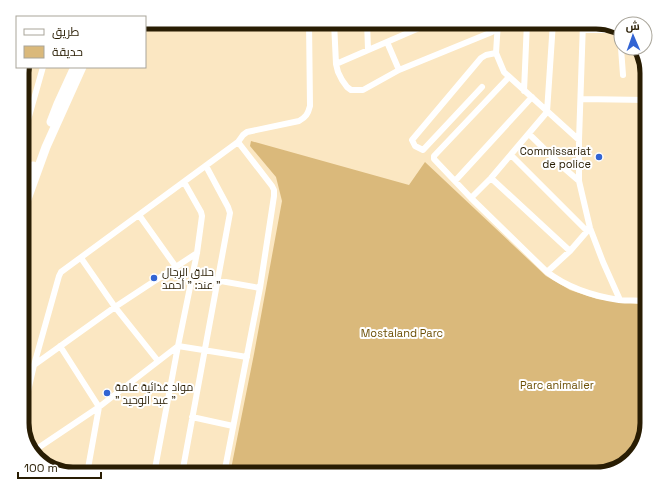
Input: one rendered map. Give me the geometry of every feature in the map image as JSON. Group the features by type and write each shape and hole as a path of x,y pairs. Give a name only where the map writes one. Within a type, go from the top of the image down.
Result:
{"street":[{"path":"29,386 61,272 238,142 247,132 299,121 305,118 308,114 310,106 309,29"},
{"path":"334,29 336,64 338,72 347,87 351,90 363,90 399,70 492,32 492,29"},
{"path":"367,29 368,50"},
{"path":"336,64 417,29"},
{"path":"498,29 496,53 504,72 579,140"},
{"path":"524,90 527,29"},
{"path":"471,198 491,178 547,112 553,29"},
{"path":"606,30 583,30 579,181 588,230 620,300"},
{"path":"387,42 399,70"},
{"path":"482,87 423,150 414,146 412,140 481,58 486,55 496,53"},
{"path":"622,56 623,75"},
{"path":"29,116 43,68"},
{"path":"29,175 75,68"},
{"path":"29,194 46,147 82,68"},
{"path":"509,77 434,156 434,159 471,198 547,272 562,282 579,290 620,300 640,300"},
{"path":"455,181 532,97"},
{"path":"581,99 640,100"},
{"path":"529,134 579,181"},
{"path":"225,467 260,288 274,196 272,186 238,142"},
{"path":"511,155 588,230"},
{"path":"183,467 230,213 206,166"},
{"path":"491,178 570,251"},
{"path":"155,467 197,253 202,216 184,182"},
{"path":"139,215 176,267"},
{"path":"547,272 570,251 588,230"},
{"path":"34,364 115,307 197,253"},
{"path":"81,258 115,307 158,361"},
{"path":"192,276 260,288"},
{"path":"60,346 99,407 89,467"},
{"path":"37,449 99,407 178,346 247,357"},
{"path":"192,417 232,426"}],"green space":[{"name":"Mostaland Parc","path":"251,141 409,185 425,162 546,276 570,290 597,299 640,304 640,423 638,437 631,450 621,460 602,467 231,467 282,201 276,177 250,146"}],"place":[{"name":"Commissariat de police","path":"599,157"},
{"name":"حلاق الرجال عند: \" أحمد \"","path":"154,278"},
{"name":"مواد غذائية عامة \" عبد الوحيد \"","path":"107,393"}],"park label":[{"name":"Parc animalier","path":"557,385"}]}
